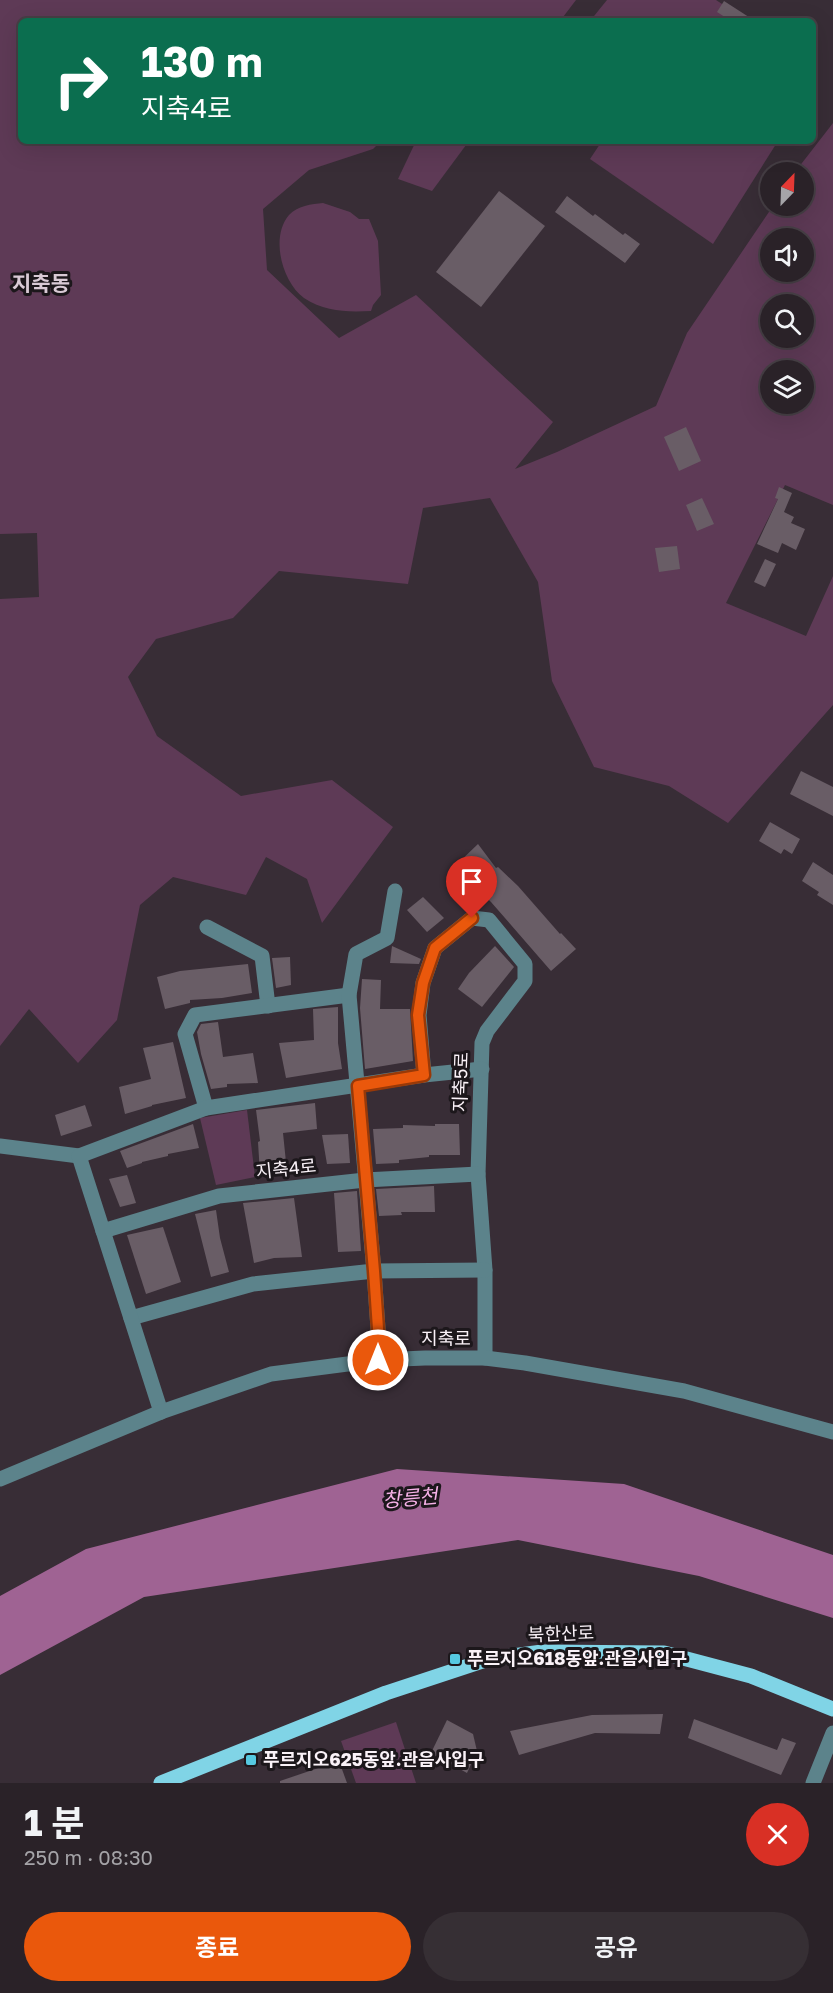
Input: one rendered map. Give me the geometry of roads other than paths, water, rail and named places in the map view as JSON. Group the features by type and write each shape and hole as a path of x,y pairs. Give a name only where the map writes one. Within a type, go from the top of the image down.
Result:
{"main road":[{"name":"북한산로","path":"161,1783 387,1694 489,1659 542,1652 664,1653 751,1676 833,1709"}],"street":[{"path":"378,1360 374,1271 349,995 356,954 387,938 395,891"},
{"name":"지축5로","path":"424,1075 418,1015 423,983 435,948 472,918 489,920 525,964 525,981 487,1031 482,1043 478,1174 485,1270 485,1358"},
{"path":"207,927 261,956 268,1006"},
{"path":"206,1108 185,1034 195,1015 349,995"},
{"path":"0,1146 79,1156 206,1108 424,1075 482,1069"},
{"path":"79,1156 161,1412"},
{"name":"지축4로","path":"103,1231 219,1196 365,1180 478,1174"},
{"path":"130,1318 253,1284 374,1271 485,1270"},
{"name":"지축로","path":"0,1479 161,1412 271,1374 378,1360 485,1358 525,1363 684,1390 833,1432"},
{"path":"813,1783 833,1733"}],"water":[{"name":"창릉천","path":"397,1469 624,1484 833,1555 833,1618 699,1576 518,1540 144,1597 0,1675 0,1596 86,1549"}],"place":[{"name":"푸르지오618동앞.관음사입구","path":"455,1659"},
{"name":"푸르지오625동앞.관음사입구","path":"251,1760"}],"district":[{"name":"지축동","path":"41,284"}]}
